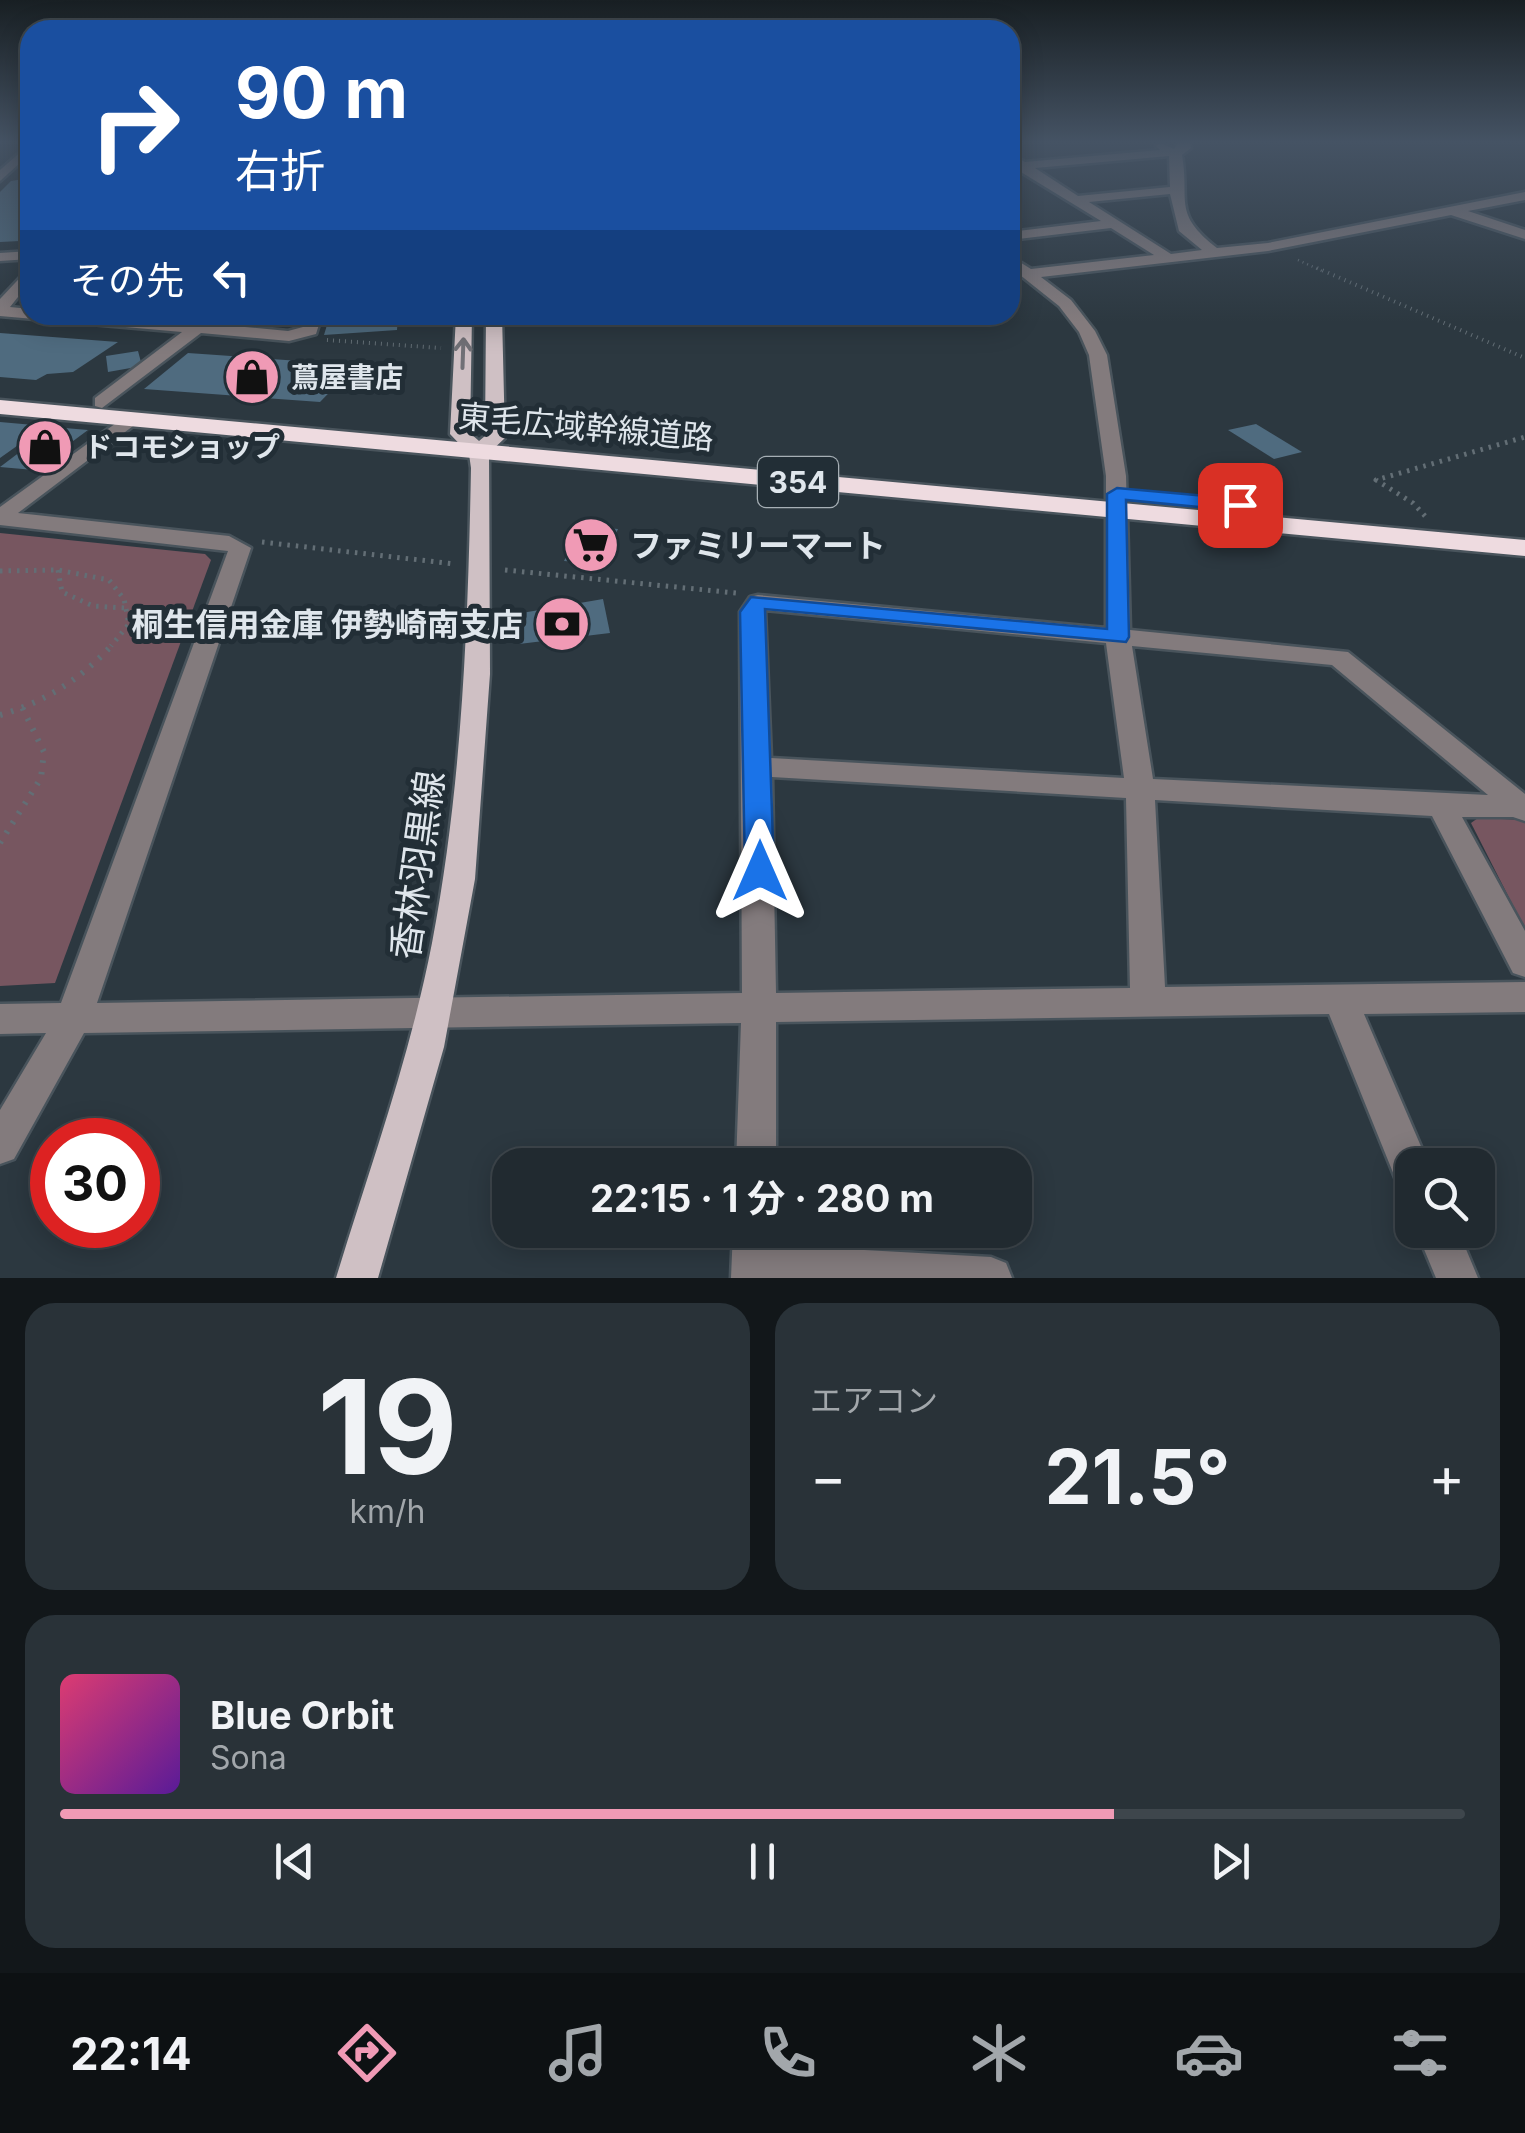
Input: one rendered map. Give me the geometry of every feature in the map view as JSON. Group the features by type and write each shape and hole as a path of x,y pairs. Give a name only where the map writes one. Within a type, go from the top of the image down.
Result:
{"highway":[{"name":"東毛広域幹線道路","path":"0,392 1117,503 1525,548"},
{"name":"東毛広域幹線道路","path":"0,408 130,420 478,441"},
{"name":"東毛広域幹線道路","path":"1117,503 1525,532"}],"main road":[{"name":"香林羽黒線","path":"357,1278 434,1014 454,910 474,751 480,628 478,441 465,325"},
{"name":"香林羽黒線","path":"478,441 493,325"}],"street":[{"path":"1078,203 1166,258"},
{"path":"1179,203 1186,230 1213,252"},
{"path":"1020,267 1268,247 1494,203"},
{"path":"1454,211 1525,235"},
{"path":"1020,235 1114,224"},
{"path":"1020,268 1065,303 1087,331 1098,354 1117,503 1118,637 1140,789 1148,1002"},
{"path":"0,310 20,291"},
{"path":"102,402 201,325"},
{"path":"224,325 296,336 310,330 311,325"},
{"path":"0,518 130,420"},
{"path":"0,518 229,543 240,548 74,1018 0,1146"},
{"path":"756,1148 759,767 752,612 758,602 1339,658 1522,808"},
{"path":"759,767 1522,808"},
{"path":"1442,806 1525,964"},
{"path":"0,1019 1525,997"},
{"path":"1341,1001 1402,1148"},
{"path":"1444,1248 1456,1278"},
{"path":"753,1258 991,1278"}],"path":[{"path":"1268,247 1525,358"},
{"path":"320,340 449,348"},
{"path":"1429,524 1413,503 1376,480 1525,437"},
{"path":"259,542 455,564"},
{"path":"58,570 62,592 94,606 126,608"},
{"path":"0,571 58,570 110,580 124,599 128,624 106,657 64,688 0,715"},
{"path":"505,570 747,595"},
{"path":"0,843 41,778 44,752 22,707"}],"shaded area":[{"path":"0,533 205,554 211,560 55,983 0,986"},
{"path":"1478,818 1525,820 1525,929 1471,823"}],"building":[{"path":"0,203 20,203 20,241 0,242"},
{"path":"327,325 397,325 397,330 324,335"},
{"path":"0,333 118,342 73,372 47,374 36,380 0,377"},
{"path":"138,351 142,366 108,372 106,356"},
{"name":"蔦屋書店","path":"188,353 356,365 320,402 144,389"},
{"path":"0,422 45,426 0,458"},
{"path":"1256,424 1302,452 1274,459 1228,430"},
{"name":"ドコモショップ","path":"53,427 88,430 34,470 0,467"},
{"name":"ファミリーマート","path":"581,526 618,529 602,564 564,561"},
{"name":"桐生信用金庫 伊勢崎南支店","path":"603,599 610,633 519,644 516,614"}],"place":[{"name":"蔦屋書店","path":"252,377"},
{"name":"ドコモショップ","path":"45,447"},
{"name":"ファミリーマート","path":"591,545"},
{"name":"桐生信用金庫 伊勢崎南支店","path":"562,624"}],"route":[{"path":"760,871 752,612 758,602 1118,637 1117,494 1240,505"}]}
